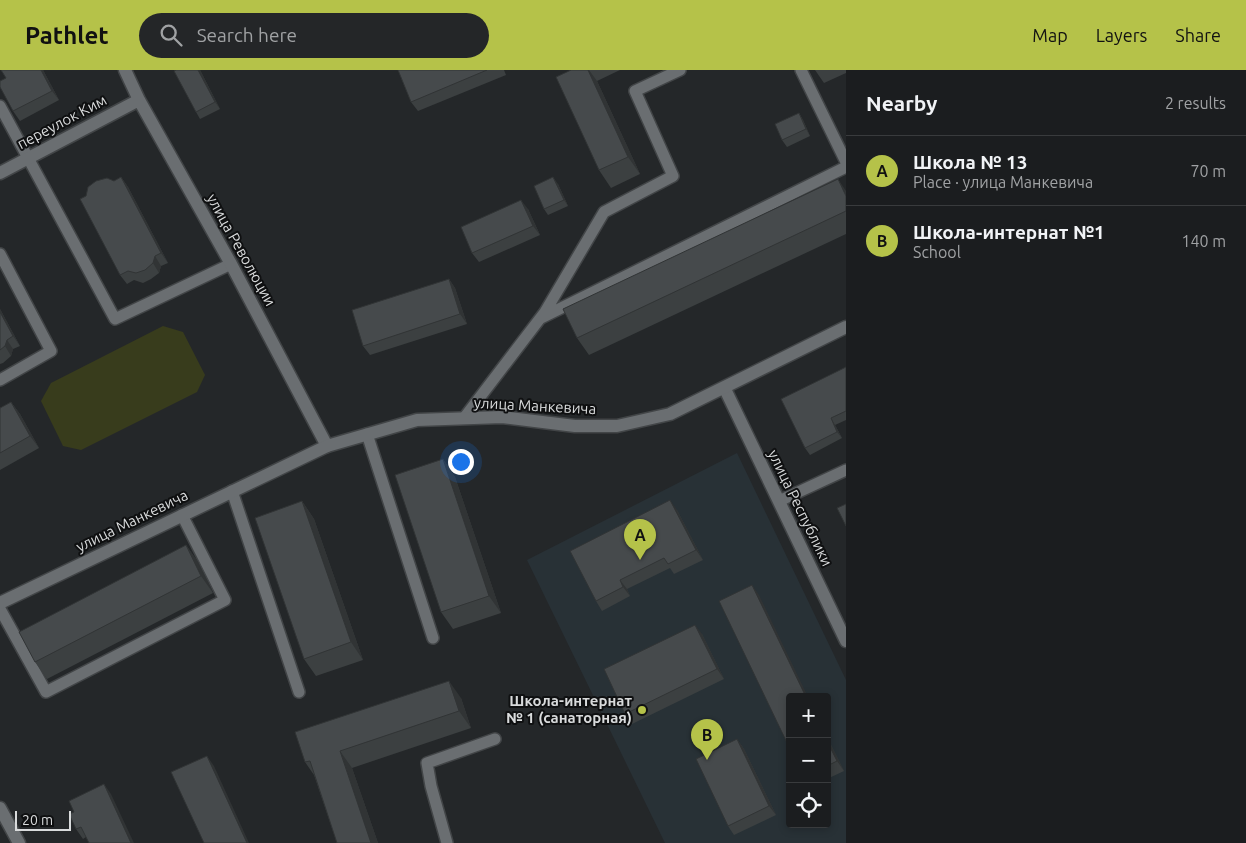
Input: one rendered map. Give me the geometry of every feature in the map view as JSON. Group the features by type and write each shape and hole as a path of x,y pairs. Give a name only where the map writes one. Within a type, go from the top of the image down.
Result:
{"street":[{"name":"улица Революции","path":"125,70 139,100 231,264 327,446"},
{"name":"переулок Ким","path":"0,173 139,100"},
{"name":"улица Манкевича","path":"0,603 327,446 417,420 502,417 575,426 617,426 670,414 725,389 846,327"},
{"name":"улица Республики","path":"725,389 846,641"},
{"path":"0,808 19,843"}],"lane":[{"path":"464,418 539,319 604,212 673,176 635,91 680,70"},
{"path":"801,70 846,162"},
{"path":"0,106 30,158 115,319 231,264"},
{"path":"539,319 846,168"},
{"path":"0,254 51,351 0,380"},
{"path":"367,434 433,638"},
{"path":"779,501 846,470"},
{"path":"232,491 299,692"},
{"path":"0,609 46,692 166,631 226,600 182,515"},
{"path":"447,843 431,786 428,763 495,739"}],"shaded area":[{"path":"737,453 846,680 846,843 665,843 527,560"}],"green space":[{"path":"163,326 183,332 205,375 197,392 81,450 63,446 41,401 51,383"}],"building":[{"path":"1,70 41,70 52,91 13,111 0,87 0,81 6,78"},
{"path":"198,70 215,102 196,112 174,71"},
{"path":"398,70 487,70 411,102"},
{"path":"571,70 588,70 628,157 599,170 556,77"},
{"path":"799,113 806,129 782,140 775,124"},
{"path":"121,177 161,253 155,256 153,263 145,270 136,273 128,271 120,275 80,199 86,196 88,187 96,181 107,178 114,181"},
{"path":"553,177 564,200 544,209 534,186"},
{"path":"838,179 846,196 846,211 577,338 563,309"},
{"path":"521,200 533,226 472,253 461,227"},
{"path":"449,279 460,314 363,346 352,310"},
{"path":"0,312 13,336 7,340 5,346 0,350"},
{"path":"846,367 846,411 831,418 837,432 805,448 781,399"},
{"path":"11,402 30,436 0,453 0,408"},
{"path":"443,459 489,596 441,612 395,475"},
{"path":"670,500 696,550 668,564 664,558 620,580 623,587 596,601 570,551"},
{"path":"302,501 351,642 304,659 255,518"},
{"path":"846,504 846,526 837,508"},
{"path":"186,545 201,576 35,662 19,632"},
{"path":"752,585 804,693 786,693 786,741 719,601"},
{"path":"695,625 717,669 625,714 604,669"},
{"path":"449,681 459,711 340,751 371,843 337,843 310,761 305,762 295,732"},
{"path":"737,739 769,806 728,826 696,759"},
{"path":"831,749 837,761 831,764"},
{"path":"207,756 247,843 204,843 171,772"},
{"path":"104,784 131,843 89,843 81,827 76,829 69,814 74,812 69,801"}],"place":[{"name":"Школа № 13","path":"640,560"},
{"name":"Школа-интернат № 1 (санаторная)","path":"642,710"},
{"name":"Школа-интернат №1","path":"707,760"}]}
